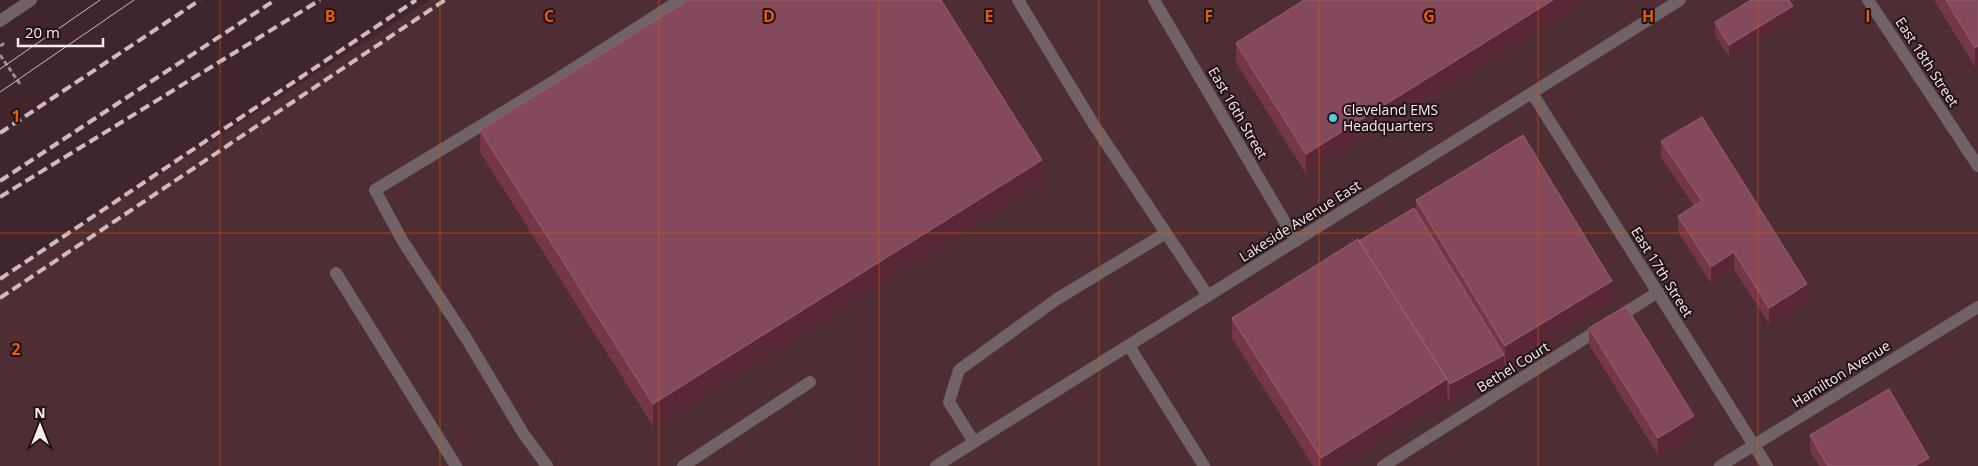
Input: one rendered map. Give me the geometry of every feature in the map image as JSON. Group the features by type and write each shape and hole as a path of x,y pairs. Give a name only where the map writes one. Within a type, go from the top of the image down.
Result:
{"street":[{"path":"0,21 31,0"},
{"path":"547,466 523,433 466,338 402,240 375,190 543,88 680,0"},
{"path":"1018,0 1094,124 1208,296"},
{"name":"East 16th Street","path":"1154,0 1296,241"},
{"name":"Lakeside Avenue East","path":"936,466 1680,0"},
{"name":"East 18th Street","path":"1868,0 1978,166"},
{"name":"East 17th Street","path":"1532,93 1768,466"},
{"path":"974,442 949,402 959,370 1057,299 1166,233"},
{"path":"336,273 456,466"},
{"name":"Bethel Court","path":"1383,466 1658,292"},
{"name":"Hamilton Avenue","path":"1720,466 1978,307"},
{"path":"1129,346 1204,466"},
{"path":"684,466 810,382"}],"path":[{"path":"0,55 20,84"}],"shaded area":[{"path":"430,0 1978,0 1978,466 0,466 0,278"}],"building":[{"path":"688,0 941,0 1042,160 653,404 480,130"},
{"name":"Cleveland EMS Headquarters","path":"1304,0 1553,0 1306,154 1236,43"},
{"path":"1751,0 1789,0 1793,6 1729,45 1715,22"},
{"path":"1946,0 1978,0 1978,46 1975,48"},
{"path":"1702,117 1807,284 1769,308 1734,252 1711,267 1678,216 1702,201 1661,141"},
{"path":"1523,135 1612,281 1505,346 1416,200"},
{"path":"1414,208 1504,355 1450,384 1359,241"},
{"path":"1358,239 1447,379 1321,458 1232,318"},
{"path":"1626,306 1694,416 1658,438 1589,328"},
{"path":"1889,389 1929,458 1915,466 1828,466 1810,435"}],"tram line":[{"path":"0,69 100,0"},
{"path":"0,92 134,0"}],"railway":[{"path":"0,133 200,0"},
{"path":"0,181 275,0"},
{"path":"0,197 320,0"},
{"path":"0,279 416,0"},
{"path":"0,298 445,0"}],"place":[{"name":"Cleveland EMS Headquarters","path":"1333,118"}]}
